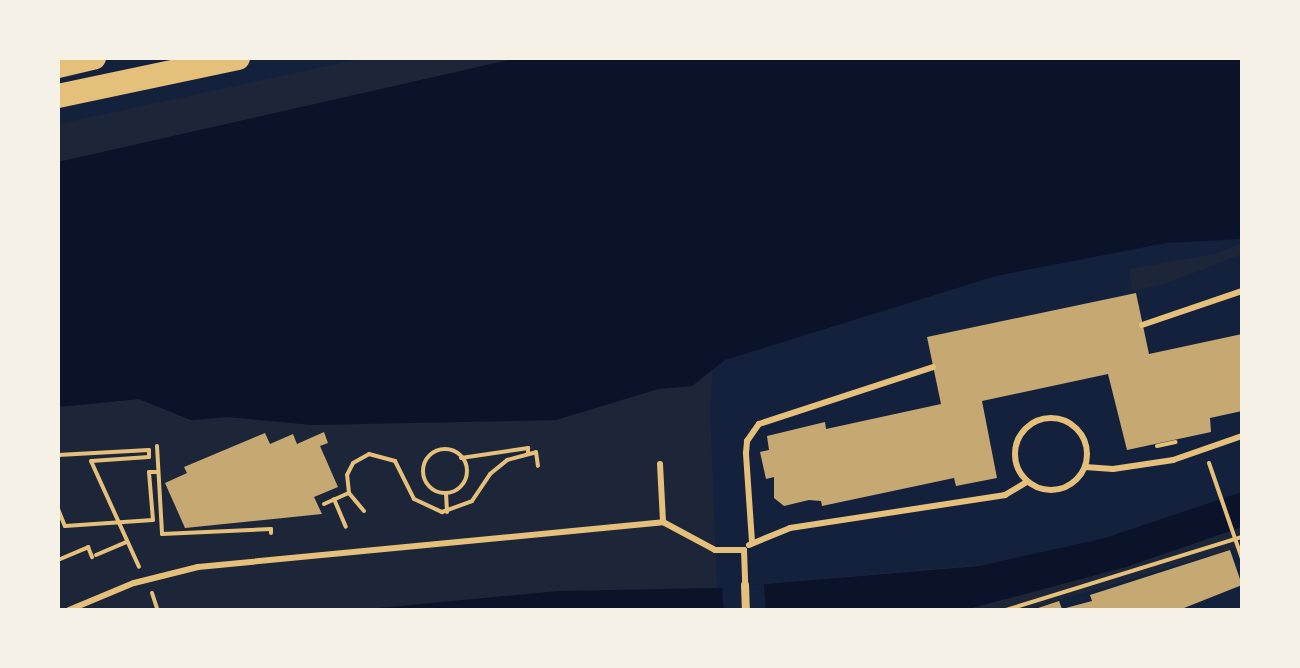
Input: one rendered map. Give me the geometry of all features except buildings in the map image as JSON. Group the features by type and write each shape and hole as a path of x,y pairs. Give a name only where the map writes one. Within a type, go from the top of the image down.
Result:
{"highway":[{"path":"58,66 94,58"},
{"path":"58,96 238,58"}],"street":[{"path":"745,585 746,610"}],"lane":[{"path":"1142,325 1242,291"},
{"path":"752,542 746,453 747,441 759,424 933,367"},
{"path":"69,610 134,583 198,567 663,522 715,550 744,550 752,542 790,528 1005,495 1027,482 1060,489 1079,477 1085,467 1087,455 1080,432 1071,424 1048,418 1026,428 1015,449 1027,482"},
{"path":"1085,467 1113,469 1173,460 1242,436"},
{"path":"660,464 663,522"},
{"path":"744,550 745,585"}],"path":[{"path":"1146,448 1186,440"},
{"path":"157,446 162,534 271,529 271,533"},
{"path":"446,493 425,482 425,463 442,448 461,458 528,448 528,453"},
{"path":"58,455 149,450 149,457 91,461 139,568"},
{"path":"1205,450 1242,559"},
{"path":"364,511 349,493 347,475 353,463 363,456 381,454 399,465 414,499 444,512 472,501 500,464 536,452 538,466"},
{"path":"442,519 446,493 465,479 461,458"},
{"path":"58,509 65,526 153,520 149,472 158,472"},
{"path":"324,504 349,493"},
{"path":"334,499 346,527"},
{"path":"1006,610 1242,537"},
{"path":"66,568 60,559 88,547 94,556 127,542"}],"shaded area":[{"path":"365,58 518,58 58,162 58,124"},
{"path":"518,58 1242,58 1242,239 1166,243 996,276 725,360 692,386 658,389 556,420 312,425 228,417 191,420 139,399 58,407 58,162"},
{"path":"1242,243 1242,254 1165,284 1132,291 1129,269 1215,254"},
{"path":"713,368 710,407 717,588 1001,563 1105,538 1242,492 1242,546 1026,610 58,610 58,407 139,399 191,420 228,417 312,425 556,420 658,389 692,386"},
{"path":"1242,492 1242,527 1126,567 965,610 358,610 558,591 717,588 979,566 1105,538"}],"pier":[{"path":"764,584 766,610 724,610 722,587"}]}
